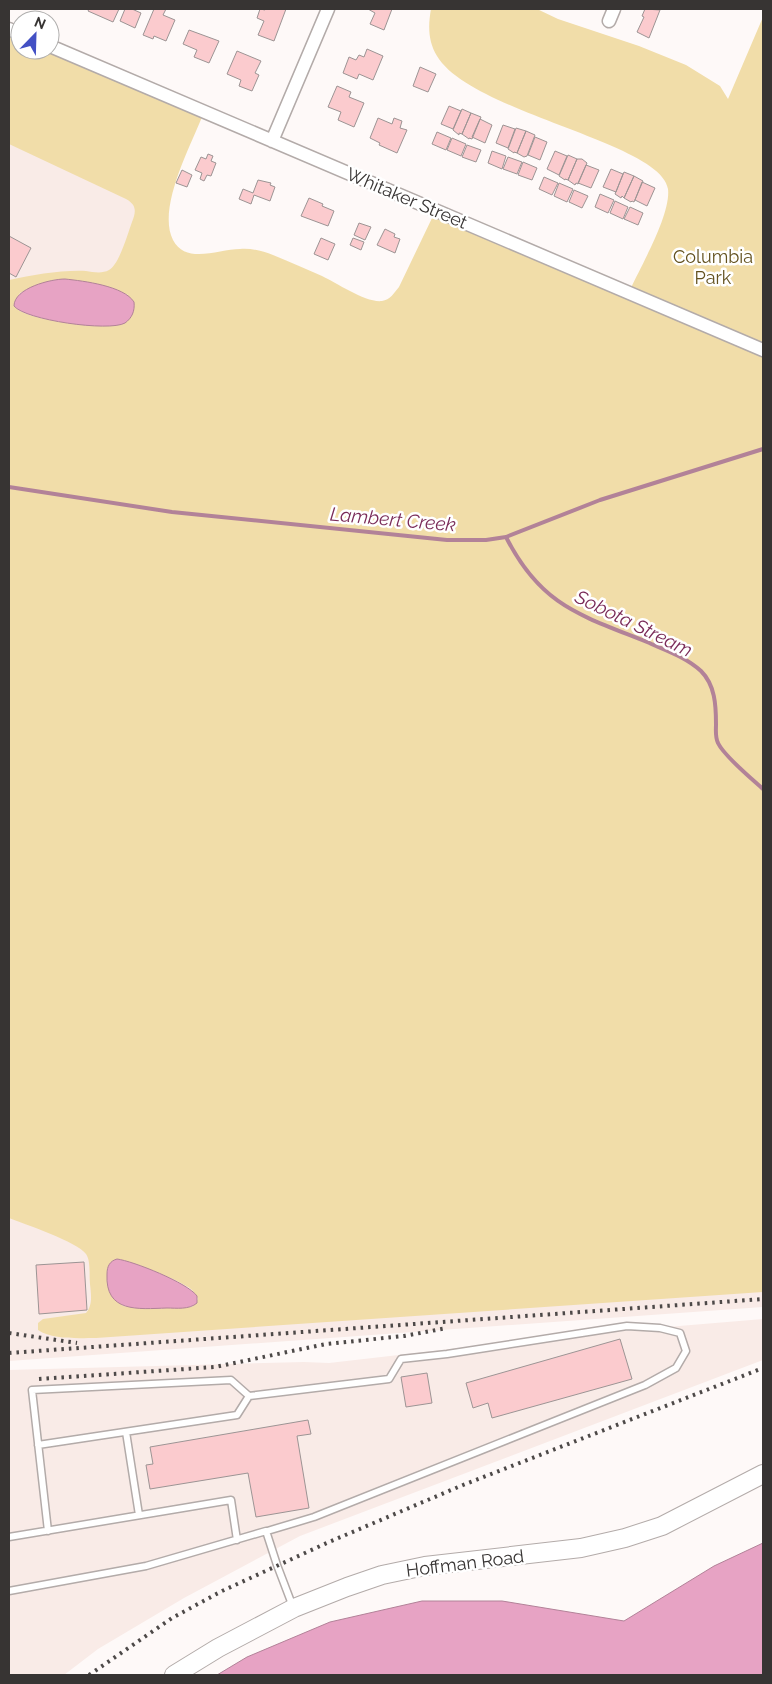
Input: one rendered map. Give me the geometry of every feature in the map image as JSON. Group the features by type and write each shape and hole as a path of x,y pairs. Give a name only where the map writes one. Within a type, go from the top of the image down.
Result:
{"street":[{"path":"272,141 328,9"},
{"path":"608,21 614,9"},
{"name":"Whitaker Street","path":"60,50 763,350"},
{"name":"Hoffman Road","path":"174,1675 218,1648 294,1608 347,1586 382,1575 424,1566 581,1548 625,1538 662,1526 763,1474"}],"lane":[{"path":"9,1591 146,1566 314,1517 645,1385 676,1368 686,1351 680,1333 660,1328 627,1326 447,1354 401,1359 389,1379 249,1396 231,1380 32,1390 48,1531"},
{"path":"38,1445 237,1415 249,1396"},
{"path":"126,1432 139,1515"},
{"path":"9,1537 231,1500 237,1540"},
{"path":"264,1532 266,1531 277,1566 294,1608"}],"shaded area":[{"path":"9,35 10,60 60,60 60,56 200,116 116,310 9,343"},
{"path":"65,279 103,285 129,296 134,302 130,319 125,323 102,326 68,323 34,316 14,306 20,294 26,290 43,283"},
{"path":"9,1211 763,1291 763,1307 9,1361"},
{"path":"117,1259 147,1268 183,1285 197,1296 197,1303 190,1307 182,1308 145,1309 125,1306 117,1302 111,1296 107,1274 109,1264"},
{"path":"763,1319 763,1360 300,1536 184,1598 98,1649 64,1675 9,1675 9,1370 304,1362 329,1363 643,1329"},
{"path":"763,1543 763,1675 217,1675 247,1657 330,1622 422,1601 502,1601 624,1621 714,1566"}],"green space":[{"name":"Columbia Park","path":"431,9 537,9 558,19 639,46 686,65 720,86 728,99 763,17 763,343 631,288 661,225 668,199 668,189 657,172 634,156 601,141 523,111 486,94 456,76 437,56 432,45 429,27"},
{"path":"9,35 10,60 60,60 60,56 202,117 177,178 169,212 169,227 173,240 179,248 186,252 204,254 244,249 261,251 322,276 360,296 375,301 382,301 390,298 399,287 433,216 763,356 763,1292 96,1338 58,1337 38,1330 38,1323 43,1319 86,1313 91,1303 91,1295 89,1260 81,1249 62,1239 9,1218 9,280 57,272 100,272 109,270 120,256 135,212 134,206 126,199 9,144","holes":["65,279 100,285 128,295 108,326 43,319 20,311 14,306 20,293 53,280","117,1259 124,1260 176,1281 191,1289 198,1299 192,1307 145,1309 123,1306 107,1284 107,1269"]}],"building":[{"path":"89,9 119,9 113,22 88,11"},
{"path":"125,9 132,9 141,13 135,28 120,21"},
{"path":"154,9 166,9 163,15 175,20 166,41 154,36 153,39 143,35"},
{"path":"260,9 286,9 274,41 258,35 264,21 257,18"},
{"path":"368,9 392,9 384,30 370,24 375,13"},
{"path":"645,9 660,10 649,38 637,32 644,17 642,16"},
{"path":"189,30 219,41 209,63 194,57 197,50 183,44"},
{"path":"367,49 383,56 373,80 359,74 357,79 343,73 349,57 356,60 359,55 364,57"},
{"path":"237,51 261,61 255,73 259,75 252,91 239,86 241,80 227,74"},
{"path":"420,67 436,74 428,92 413,86"},
{"path":"337,86 351,92 349,97 364,103 354,127 338,120 341,112 328,107"},
{"path":"449,106 461,111 453,129 441,124"},
{"path":"462,109 471,113 462,134 459,133 459,135 453,130"},
{"path":"471,113 481,117 472,139 469,139 462,134"},
{"path":"378,118 392,124 394,118 402,121 400,128 407,130 397,153 379,145 380,143 370,138"},
{"path":"480,119 492,125 485,143 472,137"},
{"path":"503,125 515,129 508,148 496,143"},
{"path":"516,128 526,131 517,153 514,153 508,149"},
{"path":"526,131 535,135 527,156 524,157 517,153"},
{"path":"437,132 451,138 446,150 432,144"},
{"path":"535,137 547,142 540,160 528,155"},
{"path":"452,138 466,144 461,156 447,150"},
{"path":"467,145 481,150 476,162 462,157"},
{"path":"492,151 506,156 502,169 488,163"},
{"path":"555,151 567,156 559,175 547,169"},
{"path":"208,154 213,156 211,161 216,163 211,176 207,175 204,181 200,179 202,173 195,170 201,157 206,159"},
{"path":"568,155 577,159 568,180 565,180 559,176"},
{"path":"508,157 522,162 517,174 503,169"},
{"path":"577,159 582,159 587,163 578,184 576,183 575,185 568,180"},
{"path":"523,162 537,168 532,180 518,175"},
{"path":"586,165 599,170 591,188 578,183"},
{"path":"611,169 623,174 616,192 603,187"},
{"path":"182,170 192,175 187,187 176,183"},
{"path":"624,172 634,176 624,198 622,196 621,198 615,194"},
{"path":"634,176 643,181 634,202 631,202 624,198"},
{"path":"544,177 558,183 552,195 539,189"},
{"path":"258,180 271,183 270,185 275,187 270,201 254,195 251,204 239,199 243,189 253,193"},
{"path":"642,182 655,188 647,206 635,200"},
{"path":"559,183 573,189 567,202 554,196"},
{"path":"574,190 588,196 582,208 569,202"},
{"path":"600,194 614,200 608,213 595,207"},
{"path":"309,198 334,211 328,226 301,216"},
{"path":"615,201 628,207 623,219 610,213"},
{"path":"630,207 643,213 638,225 624,219"},
{"path":"359,223 371,227 365,240 354,235"},
{"path":"385,229 395,234 394,237 400,239 395,253 377,245"},
{"path":"9,236 31,248 16,277 9,273"},
{"path":"321,238 335,244 328,260 314,254"},
{"path":"353,238 364,242 361,250 350,245"},
{"path":"84,1262 87,1310 39,1314 36,1265"},
{"path":"620,1339 632,1379 492,1418 488,1403 473,1408 466,1383"},
{"path":"427,1373 432,1403 406,1407 401,1377"},
{"path":"308,1420 311,1434 297,1436 309,1508 256,1517 248,1473 150,1489 146,1465 153,1464 150,1447"}],"waterway":[{"name":"Lambert Creek","path":"9,487 172,512 447,540 486,540 506,537 600,500 763,449"},
{"name":"Sobota Stream","path":"506,537 519,560 533,579 564,605 602,624 675,654 701,671 706,677 714,696 718,743 732,761 763,789"}],"railway":[{"path":"9,1353 763,1299"},
{"path":"39,1379 215,1367 326,1344 404,1336 447,1328"},
{"path":"9,1333 77,1343"},
{"path":"89,1675 172,1618 222,1591 329,1542 463,1485 763,1368"}]}
